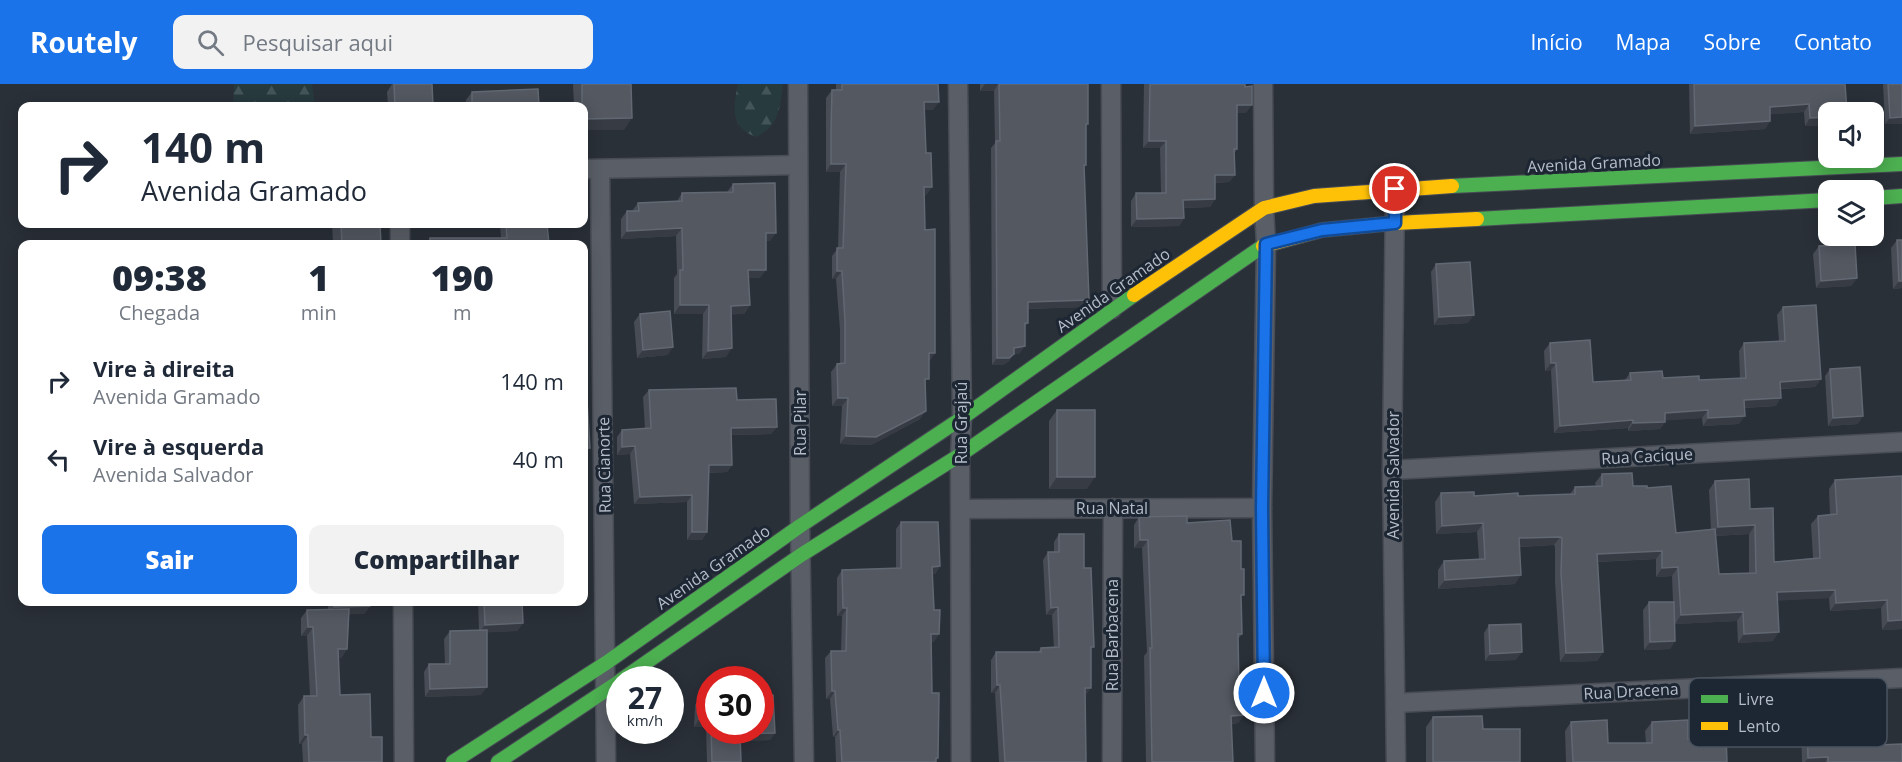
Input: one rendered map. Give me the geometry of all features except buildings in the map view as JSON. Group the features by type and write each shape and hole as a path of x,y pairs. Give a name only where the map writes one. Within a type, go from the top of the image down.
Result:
{"street":[{"name":"Rua Pilar","path":"798,84 800,526 804,762"},
{"name":"Rua Grajaú","path":"958,84 962,418 960,454 962,509 961,762"},
{"path":"1111,84 1112,309"},
{"path":"1263,84 1266,244 1262,507 1265,762"},
{"name":"Avenida Gramado","path":"453,762 606,663 800,526 962,418 1112,309 1264,208 1314,196 1395,189 1902,164"},
{"path":"592,169 798,165"},
{"name":"Rua Cianorte","path":"592,169 608,666"},
{"name":"Avenida Salvador","path":"1395,189 1392,470 1396,762"},
{"path":"1884,197 1902,196"},
{"path":"641,666 801,555 960,454 1266,244 1322,230 1395,223 1818,201"},
{"name":"Rua Cacique","path":"1392,470 1902,442"},
{"name":"Rua Natal","path":"962,509 1262,507"},
{"name":"Rua Barbacena","path":"1112,762 1113,508"},
{"path":"403,606 404,762"},
{"name":"Rua Dracena","path":"1887,679 1902,678"},
{"name":"Rua Dracena","path":"1396,703 1689,689"},
{"path":"498,762 606,690"},
{"name":"Rua Cianorte","path":"606,762 608,744"}],"green space":[{"path":"234,84 312,84 314,102 233,102"},
{"path":"738,84 783,84 774,122 764,133 756,137 742,128 735,116"}],"traffic: fast":[{"path":"1452,186 1902,164"},
{"path":"1884,197 1902,196"},
{"path":"1477,219 1818,201"},
{"path":"641,666 801,555 960,455 1263,246"},
{"path":"453,762 606,663 800,526 962,418 1134,295"},
{"path":"498,762 606,690"}],"traffic: slow":[{"path":"1134,295 1264,208 1314,196 1452,186"},
{"path":"1263,246 1322,230 1395,223 1477,219"}],"route":[{"path":"1264,693 1262,507 1266,244 1322,230 1395,223 1395,189"}]}
